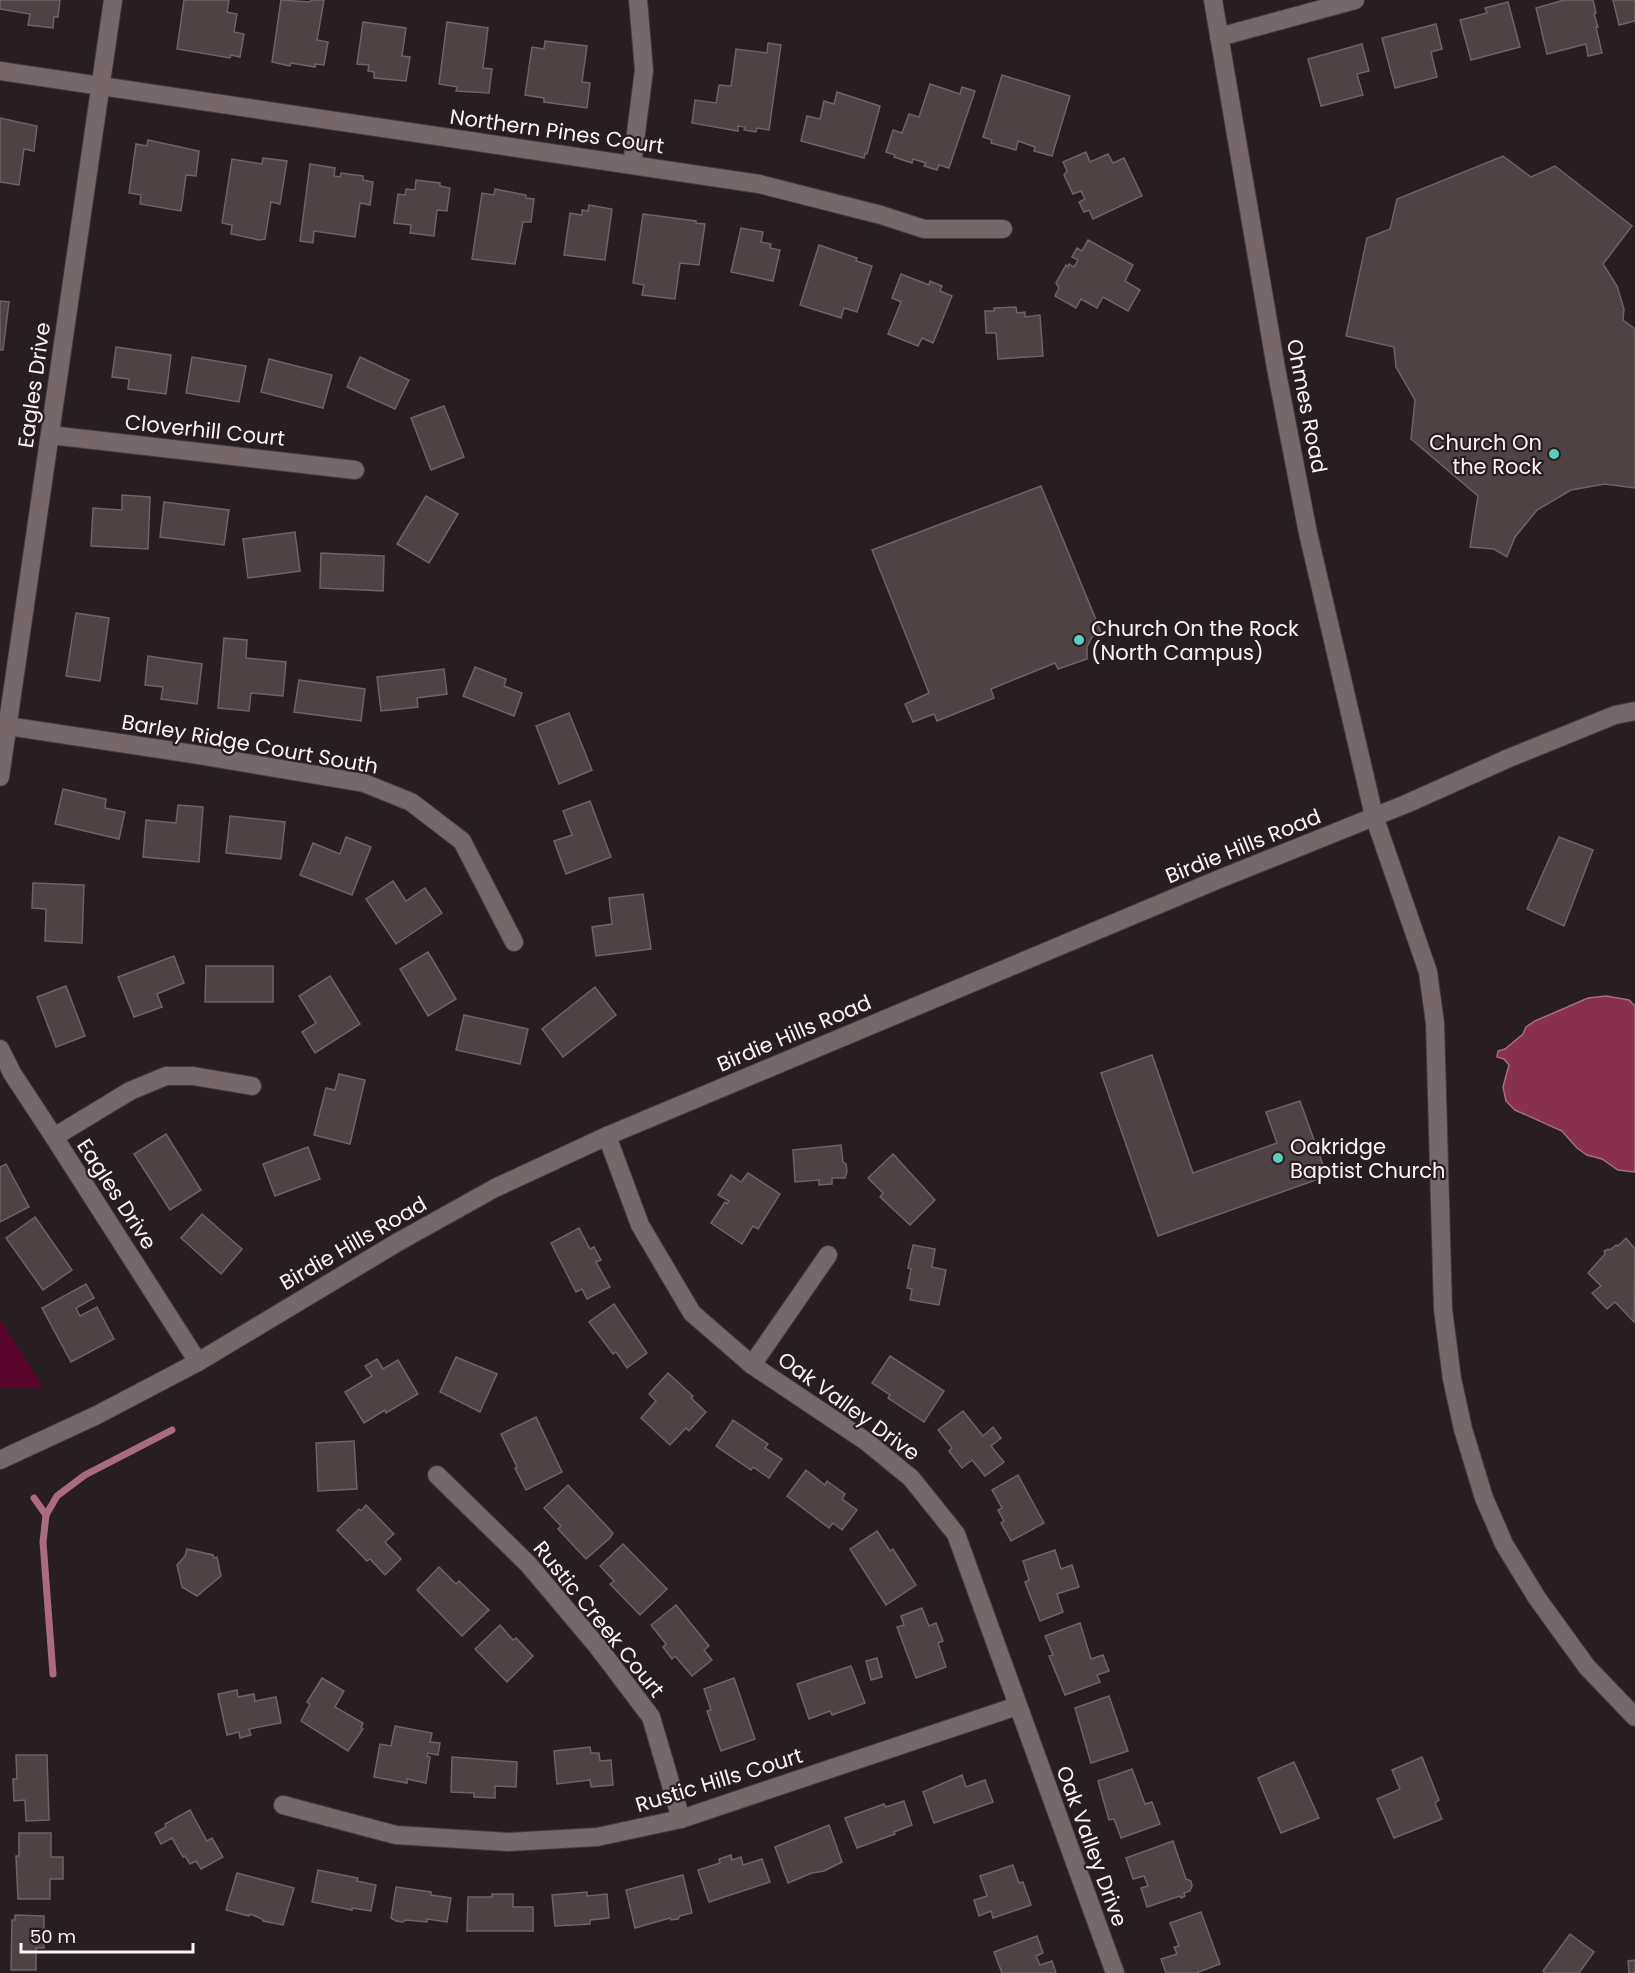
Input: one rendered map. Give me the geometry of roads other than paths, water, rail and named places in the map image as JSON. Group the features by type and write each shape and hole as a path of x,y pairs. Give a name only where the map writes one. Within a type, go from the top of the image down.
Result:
{"street":[{"name":"Eagles Drive","path":"0,777 4,725 50,435 113,0"},
{"path":"632,165 644,70 638,0"},
{"name":"Ohmes Road","path":"1213,0 1274,357 1308,533 1374,816 1428,972 1435,1023 1443,1310 1452,1379 1463,1429 1484,1498 1500,1533 1536,1598 1587,1667 1635,1717"},
{"path":"1219,37 1355,0"},
{"name":"Northern Pines Court","path":"0,71 759,184 881,215 924,229 1003,229"},
{"name":"Cloverhill Court","path":"50,435 355,470"},
{"name":"Birdie Hills Road","path":"0,1460 97,1415 198,1362 388,1248 495,1188 607,1136 1519,754 1615,716 1635,711"},
{"name":"Barley Ridge Court South","path":"4,725 364,783 411,802 462,841 514,942"},
{"name":"Eagles Drive","path":"0,1049 12,1073 198,1362"},
{"path":"54,1137 130,1091 166,1076 193,1076 252,1086"},
{"name":"Oak Valley Drive","path":"607,1136 640,1225 692,1313 752,1365 867,1442 911,1478 956,1534 1115,1973"},
{"path":"752,1365 828,1255"},
{"name":"Rustic Creek Court","path":"437,1475 528,1564 651,1717 681,1819"},
{"name":"Rustic Hills Court","path":"283,1805 396,1835 508,1842 597,1837 681,1819 1017,1706"}],"waterway":[{"path":"53,1674 43,1542 46,1515 57,1496 85,1475 172,1430"},
{"path":"34,1498 46,1515"}],"place":[{"name":"Church On the Rock","path":"1554,454"},
{"name":"Church On the Rock (North Campus)","path":"1079,640"},
{"name":"Oakridge Baptist Church","path":"1278,1158"}]}
